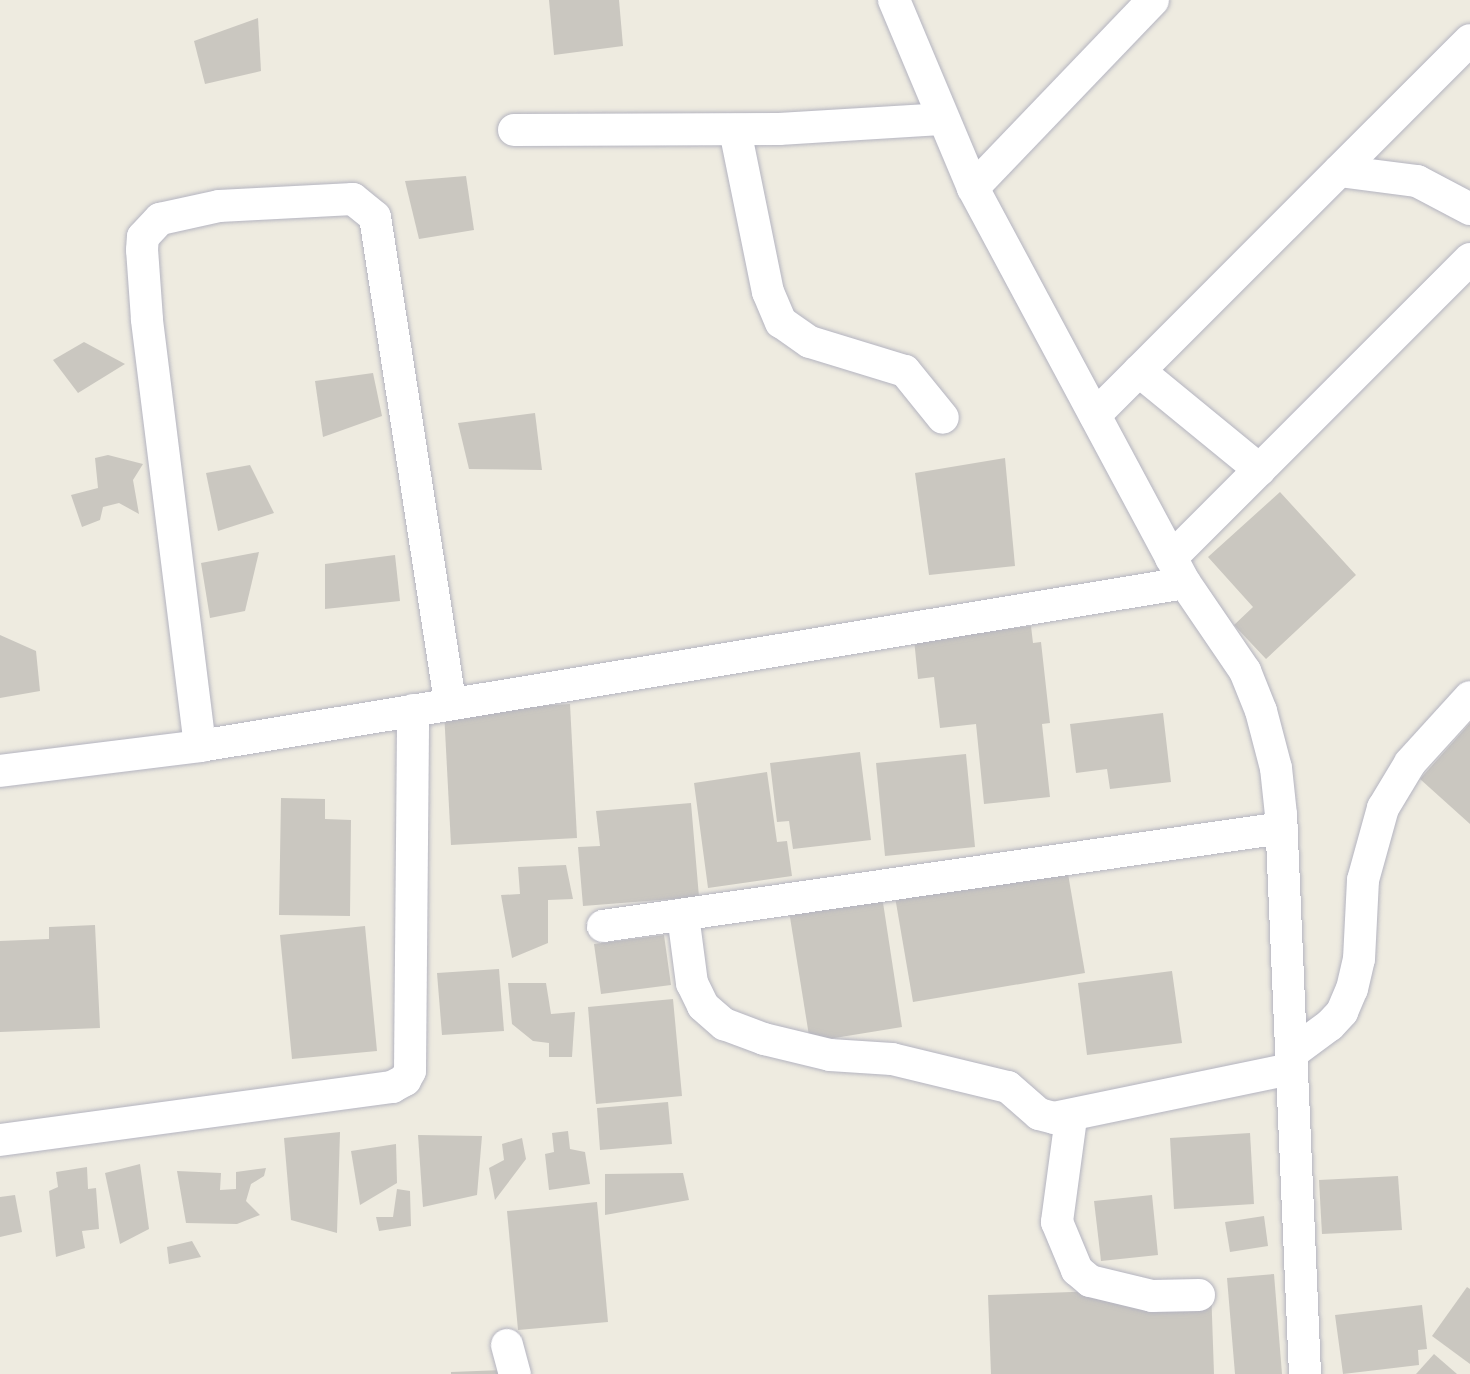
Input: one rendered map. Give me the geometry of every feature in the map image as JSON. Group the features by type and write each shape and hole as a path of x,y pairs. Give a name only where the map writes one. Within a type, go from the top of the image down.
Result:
{"street":[{"path":"894,0 941,119 973,188 1178,571 1245,672 1261,711 1276,768 1282,828 1305,1374"},
{"path":"973,188 1153,0"},
{"path":"1095,415 1470,40"},
{"path":"514,130 735,130 941,119"},
{"path":"735,130 768,292 781,322 810,342 905,371 943,418"},
{"path":"1339,171 1417,182 1470,208"},
{"path":"201,746 147,319 142,244 143,237 160,219 219,206 353,199 375,217 450,704"},
{"path":"0,771 201,746 450,704 1178,571 1260,470 1470,259"},
{"path":"1139,371 1260,470"},
{"path":"683,915 692,983 703,1006 724,1024 764,1039 830,1055 892,1059 1008,1087 1039,1114 1071,1118 1291,1061 1342,1012 1352,989 1359,959 1363,880 1383,808 1410,763 1470,697"},
{"path":"0,1140 392,1087 405,1080 410,1071 413,710"},
{"path":"603,926 1282,828"},
{"path":"1071,1118 1057,1222 1077,1270 1090,1281 1152,1296 1199,1295"}],"building":[{"path":"549,0 619,0 623,46 554,55"},
{"path":"258,18 261,71 205,84 194,41"},
{"path":"466,176 474,230 419,239 405,181"},
{"path":"84,342 125,364 78,393 53,360"},
{"path":"373,373 382,416 323,437 315,381"},
{"path":"535,413 542,470 469,469 458,423"},
{"path":"108,455 143,464 133,480 139,514 119,503 103,507 100,520 82,527 71,495 98,488 95,458"},
{"path":"1005,458 1015,566 929,575 915,473"},
{"path":"250,465 274,513 218,531 206,473"},
{"path":"1280,492 1356,575 1266,659 1234,625 1253,607 1208,557"},
{"path":"259,552 245,611 210,618 201,563"},
{"path":"395,555 400,601 325,609 325,564"},
{"path":"1031,626 1033,643 1041,642 1050,723 1042,724 1050,797 984,804 976,724 940,728 934,677 918,679 914,639"},
{"path":"0,635 36,651 40,691 0,698"},
{"path":"570,704 577,838 451,845 444,711"},
{"path":"1163,713 1171,782 1110,789 1107,769 1076,773 1070,724"},
{"path":"1470,723 1470,824 1420,779"},
{"path":"860,752 871,840 793,849 789,821 777,822 770,763"},
{"path":"966,754 975,847 885,856 876,763"},
{"path":"767,772 777,842 787,841 792,876 708,888 694,783"},
{"path":"281,798 325,799 325,819 351,820 350,916 279,915"},
{"path":"691,803 699,897 583,906 578,847 600,846 596,811"},
{"path":"1066,862 1085,973 913,1002 894,891"},
{"path":"566,865 573,899 548,900 548,943 512,958 501,895 520,894 518,867"},
{"path":"882,896 902,1027 810,1042 789,911"},
{"path":"95,925 100,1028 0,1032 0,941 49,939 49,927"},
{"path":"365,926 377,1051 292,1059 280,935"},
{"path":"664,935 671,985 601,994 594,944"},
{"path":"499,969 504,1031 442,1035 437,973"},
{"path":"1172,971 1182,1043 1087,1055 1078,983"},
{"path":"508,983 546,983 551,1014 575,1012 572,1057 549,1057 549,1043 533,1041 512,1024"},
{"path":"673,999 682,1096 596,1104 588,1007"},
{"path":"668,1102 672,1144 600,1150 597,1108"},
{"path":"568,1131 570,1149 585,1152 590,1184 549,1190 545,1154 554,1152 552,1133"},
{"path":"340,1132 337,1233 291,1220 284,1138"},
{"path":"1250,1133 1254,1204 1174,1209 1170,1138"},
{"path":"418,1135 482,1136 477,1195 423,1207"},
{"path":"522,1138 526,1159 495,1200 489,1168 504,1160 502,1144"},
{"path":"396,1144 397,1183 360,1205 351,1151"},
{"path":"140,1164 149,1229 120,1244 105,1173"},
{"path":"87,1167 88,1189 96,1188 99,1229 82,1231 85,1248 56,1257 49,1191 58,1187 56,1172"},
{"path":"266,1168 264,1176 251,1184 246,1201 260,1215 237,1224 186,1223 177,1171 221,1173 220,1190 236,1189 236,1172"},
{"path":"683,1173 689,1200 605,1215 605,1174"},
{"path":"1398,1176 1402,1230 1322,1234 1319,1180"},
{"path":"397,1189 410,1191 411,1226 379,1231 376,1217 393,1217"},
{"path":"15,1195 22,1232 0,1237 0,1197"},
{"path":"1152,1195 1158,1255 1101,1261 1094,1201"},
{"path":"597,1202 608,1322 518,1330 507,1211"},
{"path":"1264,1216 1268,1246 1230,1252 1225,1222"},
{"path":"192,1241 201,1257 169,1264 167,1247"},
{"path":"1274,1274 1282,1374 1235,1374 1227,1278"},
{"path":"1211,1287 1214,1374 991,1374 988,1295"},
{"path":"1467,1287 1470,1289 1470,1364 1432,1336"},
{"path":"1422,1305 1427,1349 1418,1350 1419,1365 1343,1374 1335,1315"},
{"path":"1434,1354 1457,1374 1416,1374"},
{"path":"503,1370 503,1374 451,1374 451,1372"}]}
